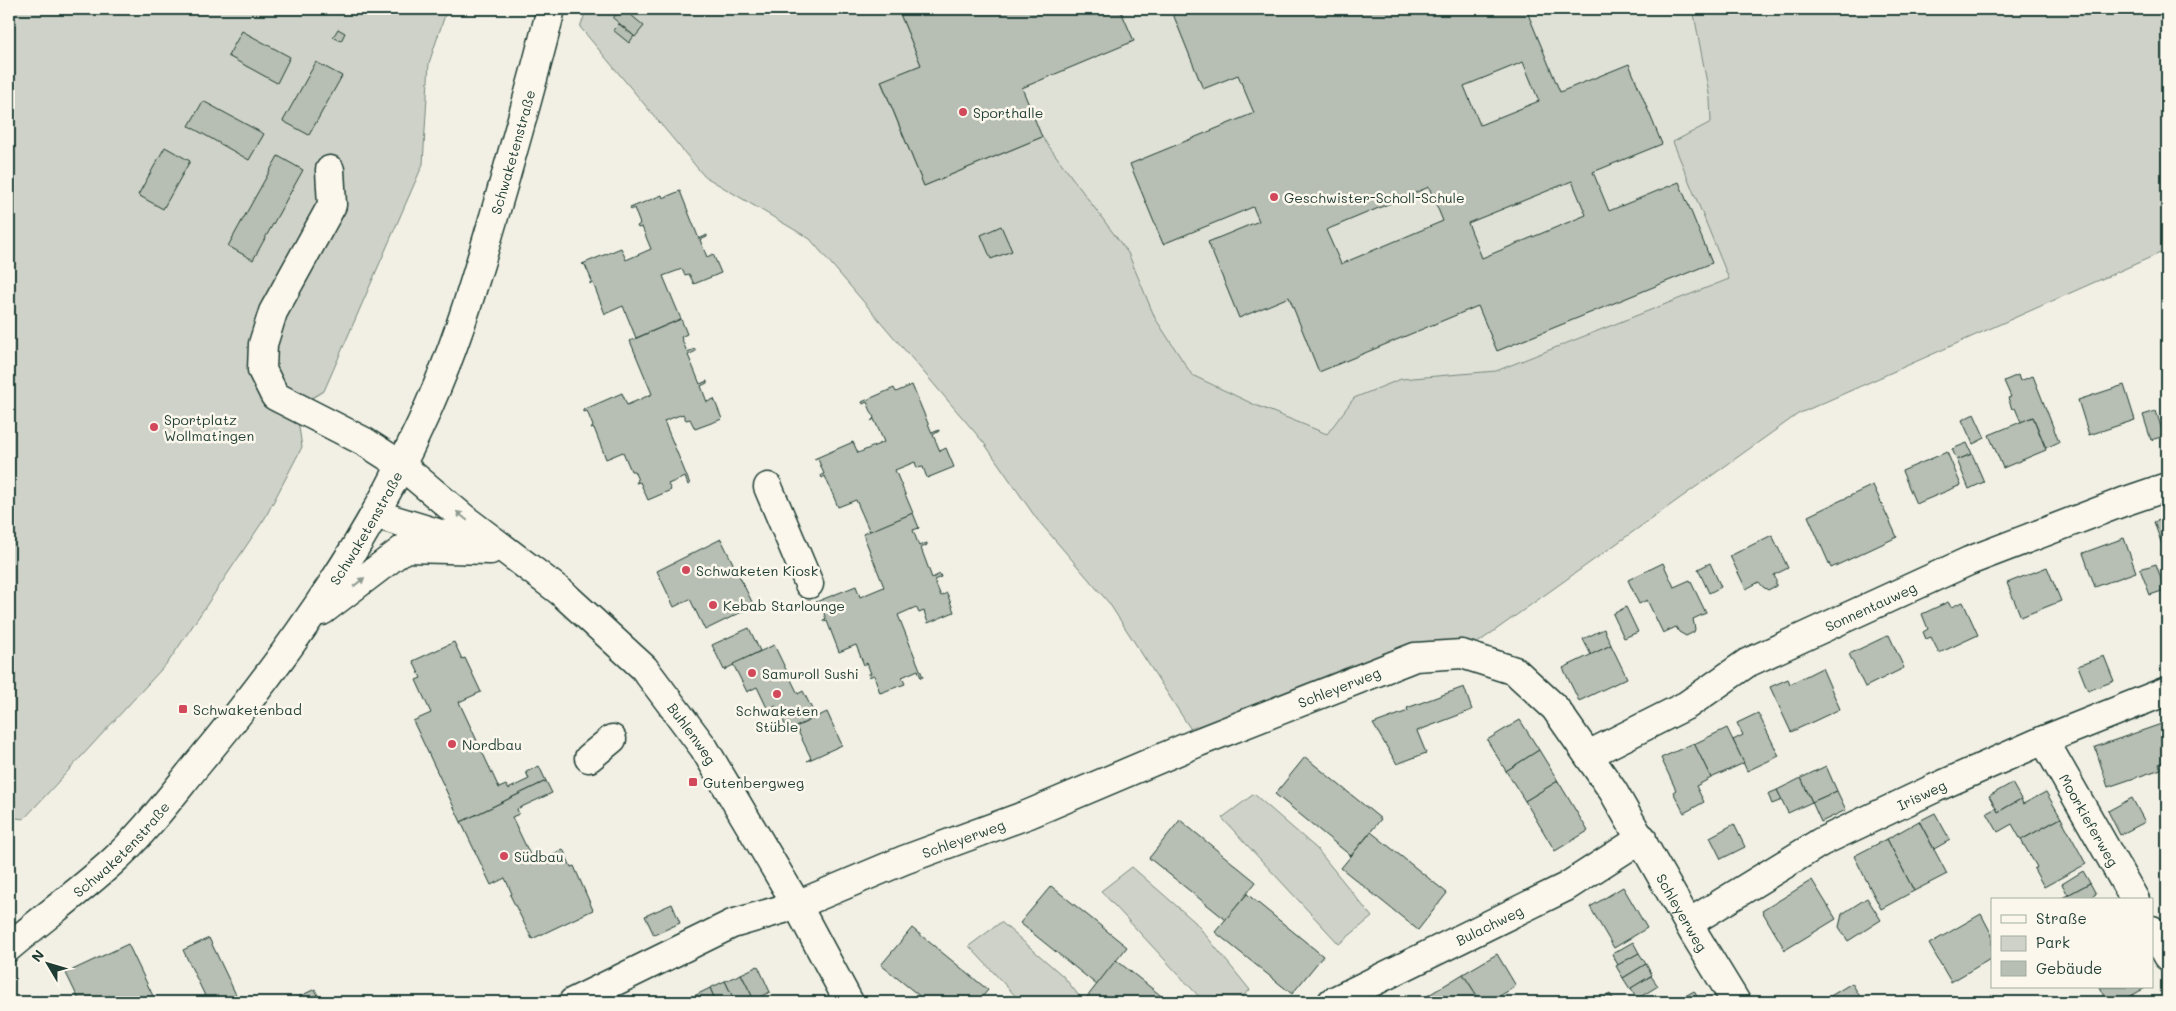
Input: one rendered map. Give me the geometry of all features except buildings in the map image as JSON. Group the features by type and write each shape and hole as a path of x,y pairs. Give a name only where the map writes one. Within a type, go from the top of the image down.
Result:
{"street":[{"name":"Schwaketenstraße","path":"9,946 120,854 155,816 221,736 307,623 374,514 401,465 437,388 468,304 526,108 551,9"},
{"name":"Buhlenweg","path":"330,170 332,205 274,312 263,344 262,370 274,396 365,442 401,465 502,553"},
{"path":"768,487 809,584"},
{"name":"Sonnentauweg","path":"1588,755 1687,705 1747,663 1969,561 2167,487"},
{"name":"Buhlenweg","path":"374,514 502,553 537,572 644,668 704,748 797,905 849,1002"},
{"path":"307,623 405,548 502,553"},
{"name":"Schleyerweg","path":"797,905 904,860 1029,814 1199,742 1415,657 1462,654 1515,671 1555,708 1613,791 1642,838 1736,1002"},
{"name":"Irisweg","path":"1689,923 1821,842 1935,788 2044,740 2167,691"},
{"path":"589,758 612,739"},
{"name":"Moorkieferweg","path":"2044,740 2134,898"},
{"name":"Bulachweg","path":"1332,1002 1566,887 1642,838"},
{"path":"573,1002 617,993 732,924 797,905"},
{"path":"2154,933 2167,956"}],"shaded area":[{"path":"898,9 1693,9 1710,99 1711,122 1673,142 1729,279 1496,371 1401,379 1354,398 1327,434 1253,404 1192,375 1155,318 1128,253 924,186 881,82 921,65"}],"green space":[{"name":"Sportplatz Wollmatingen","path":"9,9 447,9 429,63 423,164 324,391 296,407 302,447 265,518 169,661 24,819 9,817"},
{"path":"587,9 898,9 921,65 881,82 924,186 1042,137 1128,253 1155,318 1192,375 1253,404 1327,434 1354,398 1401,379 1496,371 1729,279 1673,142 1711,122 1710,99 1693,9 2167,9 2167,250 1798,414 1462,654 1199,742 1109,603 1036,518 984,443 810,239 704,176 580,27"},
{"path":"1254,794 1317,849 1372,917 1339,944 1222,818"},
{"path":"1132,867 1195,922 1250,990 1235,1002 1204,1002 1101,891"},
{"path":"1001,922 1063,976 1084,1002 1021,1002 969,946"}],"place":[{"name":"Sporthalle","path":"963,112"},
{"name":"Geschwister-Scholl-Schule","path":"1274,197"},
{"name":"Sportplatz Wollmatingen","path":"154,427"},
{"name":"Schwaketen Kiosk","path":"686,570"},
{"name":"Kebab Starlounge","path":"713,605"},
{"name":"Samuroll Sushi","path":"752,673"},
{"name":"Schwaketen Stüble","path":"777,694"},
{"name":"Schwaketenbad","path":"183,709"},
{"name":"Nordbau","path":"452,744"},
{"name":"Gutenbergweg","path":"693,782"},
{"name":"Südbau","path":"504,856"}]}
